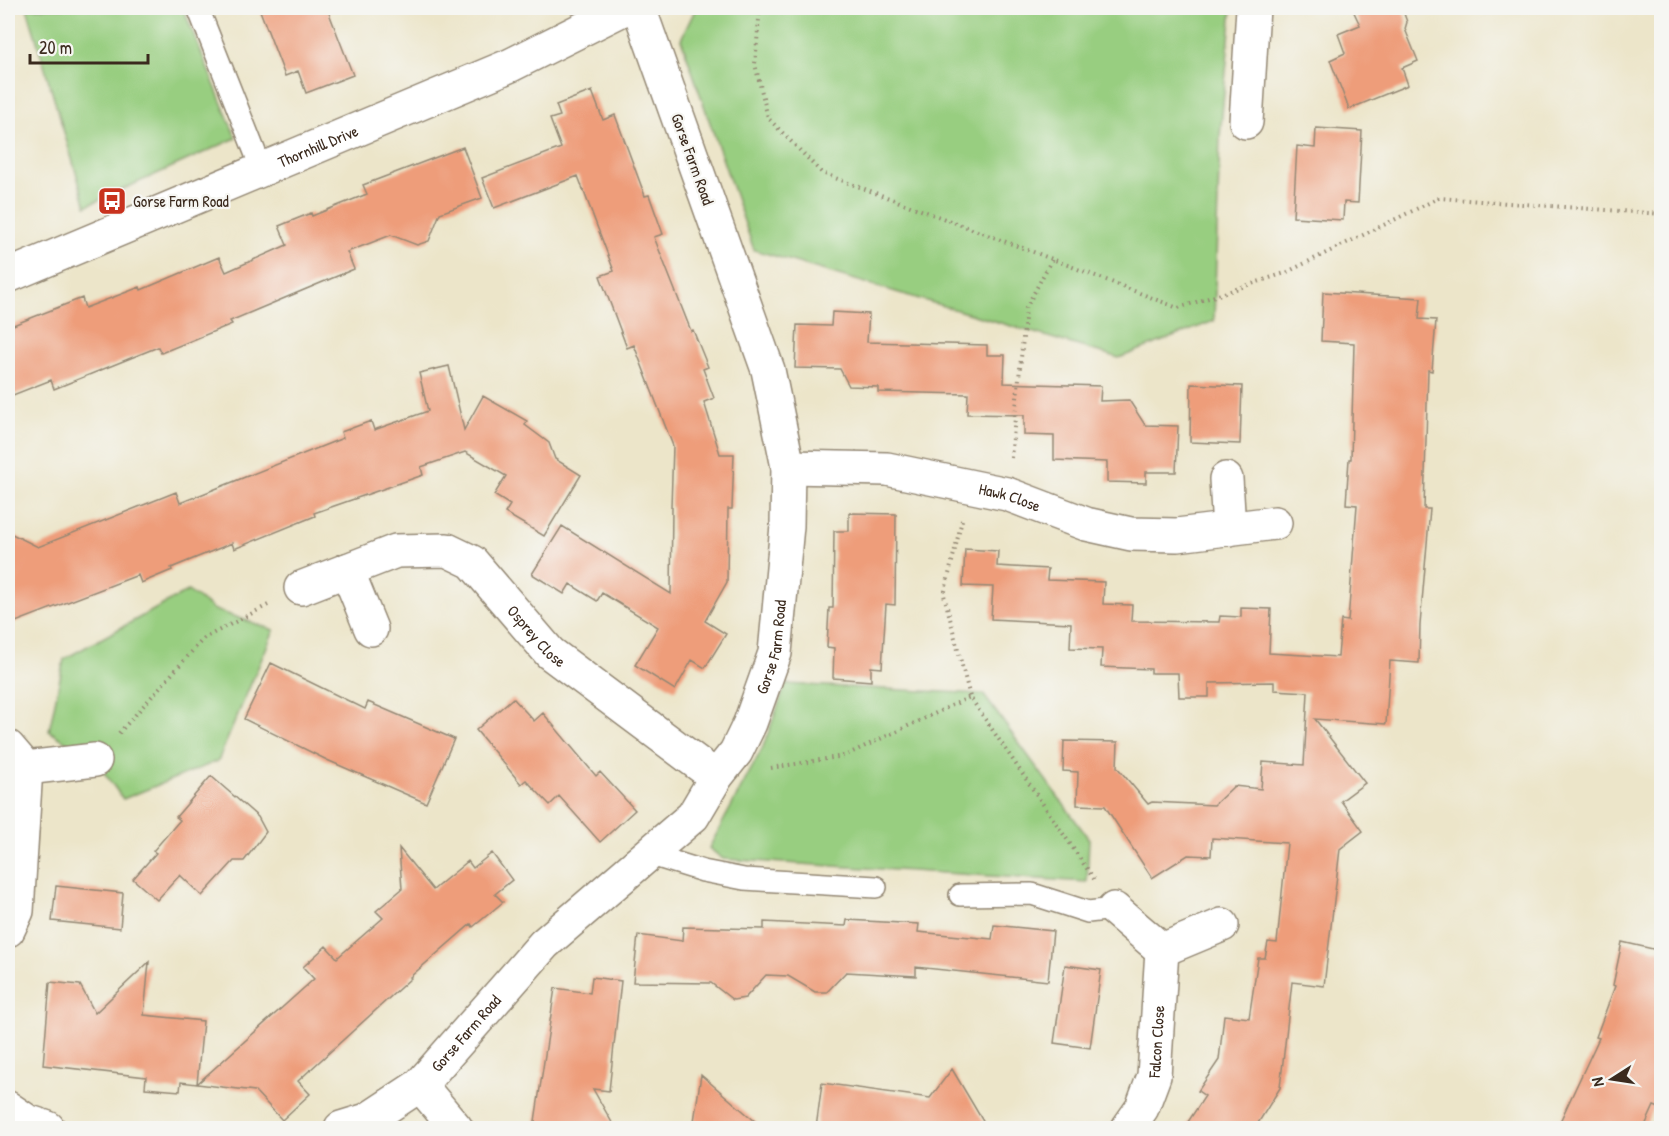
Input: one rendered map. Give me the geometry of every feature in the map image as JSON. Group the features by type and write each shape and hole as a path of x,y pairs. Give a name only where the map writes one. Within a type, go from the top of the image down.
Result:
{"street":[{"name":"Thornhill Drive","path":"8,276 511,65 625,8"},
{"name":"Gorse Farm Road","path":"341,1128 368,1120 420,1085 544,944 693,816 717,777 736,752 775,653 787,526 788,467 768,370 639,8"},
{"path":"1246,122 1253,8"},
{"name":"Hawk Close","path":"788,467 887,469 970,485 1007,494 1086,524 1131,534 1178,535 1275,523"},
{"path":"1226,479 1229,529"},
{"name":"Osprey Close","path":"301,588 396,551 447,550 472,562 550,653 717,777"},
{"path":"347,570 371,629"},
{"path":"8,930 17,911 17,758 94,760"},
{"path":"1114,909 1162,950 1222,925"},
{"name":"Falcon Close","path":"1128,1128 1142,1108 1154,1076 1162,950"},
{"path":"420,1085 456,1128"},
{"path":"8,1108 27,1121 48,1128"}],"lane":[{"path":"198,8 262,170"},
{"path":"648,854 703,871 744,879 876,887"},
{"path":"960,895 1032,894 1088,912 1114,909"}],"path":[{"path":"760,8 754,64 768,118 822,173 1178,308 1285,273 1439,198 1662,214"},
{"path":"1007,494 1026,308 1052,259"},
{"path":"970,485 944,595 970,697 1114,909"},
{"path":"94,760 204,638 301,588"},
{"path":"717,777 844,756 970,697"}],"green space":[{"path":"27,8 183,8 236,138 86,206"},
{"path":"696,8 1232,8 1220,136 1214,321 1119,358 754,250 681,39"},
{"path":"188,591 215,610 274,630 218,761 123,799 95,760 49,731 64,659"},
{"path":"786,684 983,694 1089,839 1087,882 723,859 709,848 763,747"}],"building":[{"path":"259,8 327,8 353,75 306,93 298,71 285,76"},
{"path":"1352,8 1402,8 1407,22 1405,29 1418,61 1402,68 1408,85 1349,109 1330,60 1345,53 1338,34 1360,25"},
{"path":"592,91 603,120 615,115 645,196 649,195 663,234 654,237 691,331 693,330 708,367 703,369 714,398 704,402 720,454 734,454 732,509 728,509 727,582 705,621 726,634 705,668 692,660 675,690 635,665 658,627 602,593 597,601 570,584 564,594 532,574 562,526 671,594 673,446 634,345 627,348 600,276 614,271 578,176 494,208 482,178 561,148 550,119 560,116 556,105"},
{"path":"1316,128 1362,131 1358,203 1344,202 1343,220 1293,217 1297,146 1315,148"},
{"path":"463,147 482,198 440,213 429,241 417,245 391,235 347,252 354,269 230,321 232,324 161,353 158,347 54,389 51,380 8,397 8,327 82,298 85,308 140,287 141,290 219,257 226,272 287,245 279,226 311,213 312,216 367,194 363,185"},
{"path":"1323,292 1421,298 1419,319 1436,320 1432,371 1428,370 1424,509 1430,509 1419,663 1390,661 1386,724 1315,719 1365,783 1341,801 1363,831 1340,849 1324,986 1292,982 1280,1088 1255,1128 1184,1128 1205,1096 1198,1091 1219,1060 1224,1015 1249,1018 1258,958 1265,958 1268,942 1277,943 1287,843 1212,838 1211,856 1188,855 1152,878 1105,806 1077,805 1078,772 1063,771 1064,741 1118,742 1117,767 1148,804 1152,802 1214,805 1234,786 1261,789 1263,762 1304,765 1308,692 1274,690 1274,682 1209,683 1209,697 1179,697 1178,673 1151,673 1151,669 1101,667 1102,649 1070,648 1071,623 991,619 993,587 963,586 965,549 998,551 997,566 1048,569 1047,580 1104,582 1103,604 1132,605 1131,621 1219,622 1220,616 1241,617 1241,608 1271,609 1269,653 1338,657 1341,620 1348,621 1357,505 1346,504 1349,459 1351,459 1354,343 1321,341"},
{"path":"832,312 869,314 867,342 987,345 987,355 1005,355 1004,383 1101,386 1100,401 1129,400 1145,425 1178,426 1176,472 1146,472 1146,483 1107,482 1107,462 1054,460 1054,436 1024,435 1024,415 967,414 968,394 878,392 878,387 849,386 840,369 795,368 797,325 831,326"},
{"path":"449,366 464,430 483,396 527,421 525,425 549,443 555,459 581,475 544,536 505,513 510,505 494,495 506,476 465,452 421,467 423,475 314,513 315,516 234,549 232,543 141,583 138,575 8,625 8,532 38,547 176,492 180,503 343,438 341,432 371,421 374,430 428,411 419,373"},
{"path":"1191,384 1242,386 1240,444 1190,442"},
{"path":"849,513 896,514 895,605 886,604 882,668 871,667 871,681 833,678 834,648 827,647 829,608 833,608 834,531 849,531"},
{"path":"271,663 365,709 368,702 454,739 426,803 327,760 244,719"},
{"path":"513,698 534,721 543,713 596,776 600,772 635,810 600,842 559,796 550,805 526,780 521,784 476,730"},
{"path":"211,776 258,817 266,832 244,861 234,861 202,896 180,875 157,900 133,879 156,853 153,851 180,820 176,817"},
{"path":"399,848 433,890 468,861 473,868 492,853 512,880 495,894 503,902 473,927 471,924 410,977 298,1081 310,1094 282,1120 255,1091 197,1084 314,979 303,967 326,946 337,958 383,918 376,911 402,889"},
{"path":"56,886 123,893 120,928 52,921"},
{"path":"847,920 919,924 918,932 992,939 994,925 1053,931 1048,981 916,967 916,976 846,972 827,992 815,992 788,976 766,975 745,998 733,1000 711,983 633,982 638,935 682,941 683,927 764,929 764,922 846,926"},
{"path":"1622,942 1662,951 1662,1109 1654,1106 1644,1128 1557,1128 1599,1038 1596,1037 1615,986 1613,985"},
{"path":"149,962 144,1015 203,1021 197,1084 181,1082 180,1091 145,1088 146,1077 43,1065 50,982 80,985 95,1013"},
{"path":"1065,965 1101,970 1090,1048 1054,1043"},
{"path":"592,977 621,981 609,1091 593,1089 615,1128 534,1128 555,988 590,993"},
{"path":"952,1069 987,1128 816,1128 822,1083 930,1098"},
{"path":"701,1075 763,1128 693,1128"}],"place":[{"name":"Gorse Farm Road","path":"112,201"}]}
